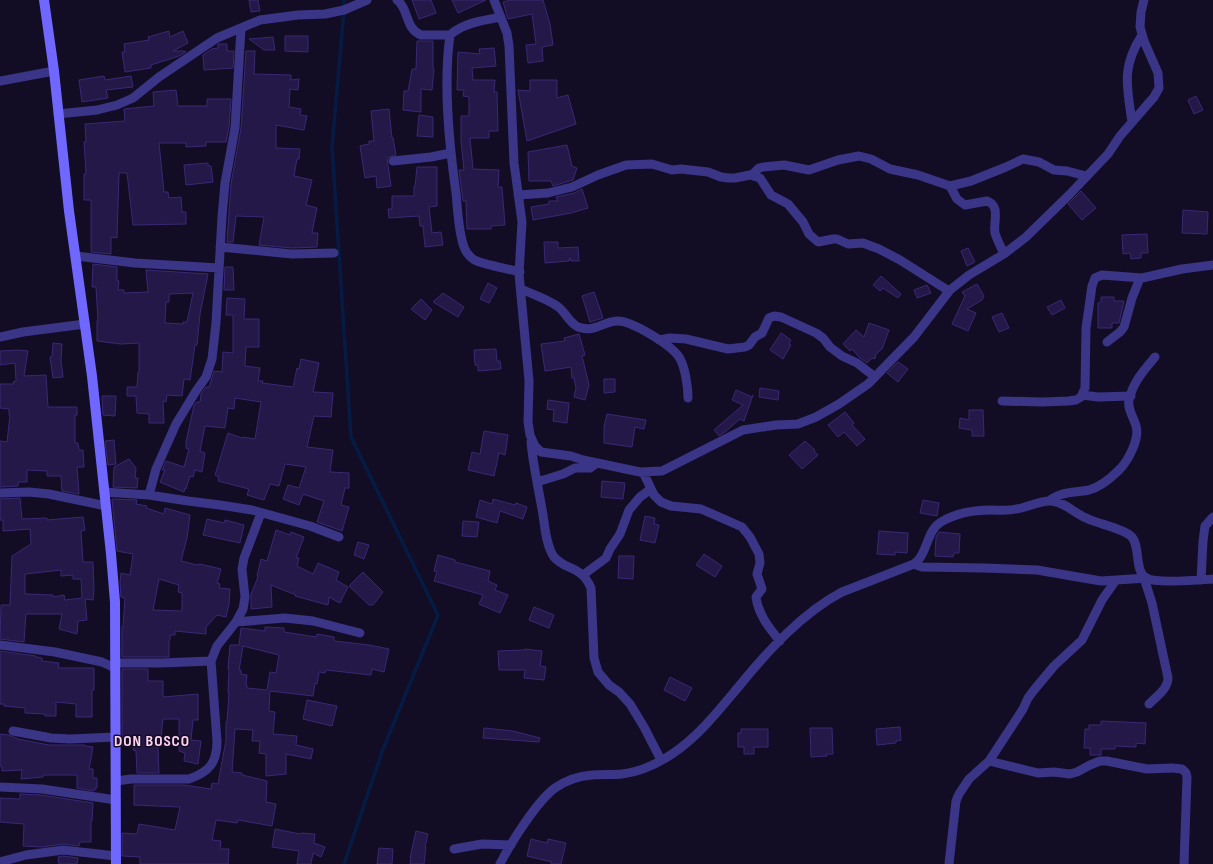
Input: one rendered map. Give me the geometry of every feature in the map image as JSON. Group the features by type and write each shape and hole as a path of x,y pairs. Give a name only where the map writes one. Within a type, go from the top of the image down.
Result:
{"street":[{"path":"0,862 26,855 62,850 116,860 115,602 92,376 69,211 54,72 44,0"},
{"path":"58,114 96,110 117,105 133,98 159,77 217,38 260,20 298,14 325,14 344,10 367,0"},
{"path":"397,0 400,2 410,24 417,33 421,35 450,35 458,29 470,24 501,17"},
{"path":"494,0 501,17 509,46 514,163 522,222 520,272 529,381 528,422 533,464 546,539 554,556 563,563 575,569 588,580 591,588 594,658 598,672 609,685 619,692 630,704 661,760"},
{"path":"530,435 537,450 541,452 571,456 583,460 643,472 662,471 743,430 776,425 798,424 816,417 839,404 868,384 914,336 949,291 969,275 1004,254 1026,237 1069,195 1108,154 1154,96 1159,88 1158,73 1140,27 1141,12 1144,0"},
{"path":"149,495 156,469 172,431 206,377 212,359 216,323 225,182 235,128 241,29"},
{"path":"450,35 447,52 447,98 451,154 459,222 464,248 473,259 480,263 520,272"},
{"path":"1132,122 1127,90 1128,66 1135,46 1142,35"},
{"path":"0,81 54,72"},
{"path":"393,161 451,154"},
{"path":"752,175 759,168 763,167 784,165 808,170 838,160 859,156 871,159 890,169 918,175 950,186 971,181 1023,159 1039,162 1054,170 1067,171 1086,176"},
{"path":"518,195 548,193 572,187 598,175 626,165 652,164 672,170 681,169 708,172 728,178 752,175 760,178 771,195 788,204 803,222 809,234 818,242 833,239 848,244 863,243 879,249 900,260 949,291"},
{"path":"950,186 958,199 965,205 987,201 991,203 996,215 994,226 995,233 1004,254"},
{"path":"220,247 292,254 334,253"},
{"path":"76,256 135,263 219,268"},
{"path":"1002,401 1068,401 1076,400 1082,396 1085,388 1086,328 1093,282 1096,278 1102,275 1140,278 1182,269 1213,265"},
{"path":"1107,342 1124,327 1132,298 1140,278"},
{"path":"521,289 558,306 578,327 594,329 607,323 618,321 634,325 659,340 680,357 688,388 688,398"},
{"path":"659,340 670,338 686,339 728,349 745,347 752,342 754,337 762,333 769,318 774,316 781,317 816,333 823,338 830,348 856,363 875,377"},
{"path":"0,337 23,332 85,324"},
{"path":"1049,501 1062,493 1082,491 1096,487 1110,478 1127,462 1138,433 1129,405 1131,396 1137,378 1155,357"},
{"path":"1082,396 1131,396"},
{"path":"537,482 563,474 575,468 590,468 597,463"},
{"path":"643,472 654,495 662,502 670,506 701,510 742,527 756,547 760,560 757,574 762,589 756,597 758,608 764,621 780,641"},
{"path":"583,575 606,558 620,534 629,510 640,497 651,489"},
{"path":"0,493 29,492 49,494 106,506"},
{"path":"104,492 149,495 220,504 310,526 339,537"},
{"path":"500,864 522,827 543,800 554,789 569,781 590,775 636,772 672,754 694,736 724,705 763,658 792,629 834,596 914,564 918,561 926,547 931,533 936,526 959,515 978,511 1015,510 1049,501 1059,502 1085,518 1126,532 1133,537 1136,543 1139,566 1146,578 1168,678 1168,684 1149,704"},
{"path":"116,781 131,779 189,780 208,770 217,753 211,661 217,646 236,622 243,608 245,597 242,569 244,558 261,513"},
{"path":"1201,580 1205,526 1213,517"},
{"path":"914,564 922,567 1037,570 1101,581 1146,578 1160,580 1213,579"},
{"path":"949,864 956,801 959,794 969,779 989,760 1034,690 1054,666 1082,640 1102,600 1116,580"},
{"path":"236,622 285,618 313,621 360,633"},
{"path":"0,645 55,652 115,665 211,661"},
{"path":"13,731 51,738 116,737"},
{"path":"989,760 1038,774 1054,772 1070,774 1077,772 1090,764 1100,761 1147,769 1182,769 1186,773 1187,777 1184,864"},
{"path":"0,787 42,789 116,800"},
{"path":"454,849 482,844 511,845"}],"building":[{"path":"249,0 258,0 260,11 251,12"},
{"path":"412,0 431,0 436,13 419,19"},
{"path":"452,0 486,0 458,13"},
{"path":"510,0 543,0 550,24 553,45 542,47 543,61 528,63 526,45 536,44 532,14 508,19 503,2"},
{"path":"169,31 170,37 183,31 188,43 173,51 186,52 179,56 151,65 151,68 125,72 122,52 125,52 124,44 149,40 148,37"},
{"path":"285,36 308,36 308,52 285,51"},
{"path":"273,37 275,50 264,50 249,39"},
{"path":"417,41 433,41 434,69 432,90 421,89 421,112 403,110 404,91 408,91 412,69 416,69"},
{"path":"218,44 227,44 227,51 234,51 233,68 204,70 203,55 212,49 218,48"},
{"path":"494,48 496,66 472,68 473,80 495,80 494,92 497,92 498,131 489,131 489,138 470,138 473,169 499,170 498,187 502,187 505,225 491,226 491,229 467,229 466,201 463,201 459,170 464,170 461,141 461,116 469,116 469,97 463,96 464,90 457,90 458,52 480,54 479,49"},
{"path":"246,51 255,51 254,74 291,75 291,80 299,79 298,90 290,89 289,107 301,109 300,115 307,116 304,130 276,125 276,148 300,149 294,176 312,180 306,205 317,208 312,233 318,233 317,247 292,248 259,245 264,217 236,216 233,242 227,242 231,184 241,128"},
{"path":"104,76 105,80 131,76 133,87 106,90 108,98 82,102 79,80"},
{"path":"530,80 557,80 557,98 568,95 576,124 527,141 518,90 530,91"},
{"path":"176,90 178,106 207,106 207,99 231,99 229,127 226,142 206,142 206,146 186,147 186,143 159,143 164,192 168,192 169,198 181,197 182,212 186,212 186,224 133,225 127,173 119,173 117,238 111,237 111,254 91,252 91,200 84,200 84,174 86,174 84,142 86,142 85,124 125,121 124,109 154,106 153,92"},
{"path":"1196,96 1203,110 1194,114 1188,100"},
{"path":"389,109 392,138 396,155 387,158 391,186 377,188 376,176 365,178 360,146 369,144 369,141 374,141 371,111"},
{"path":"419,115 433,117 433,137 417,136"},
{"path":"567,145 572,166 577,168 573,180 553,186 551,181 529,181 528,152"},
{"path":"208,163 208,166 211,166 213,182 186,185 184,165"},
{"path":"417,167 437,167 437,206 429,207 432,233 441,232 443,245 425,247 423,226 420,226 419,216 389,218 388,209 392,209 392,196 414,196"},
{"path":"582,189 588,208 571,213 533,220 531,207 549,204 549,201 558,201 556,197 574,193"},
{"path":"1081,191 1096,208 1082,220 1068,204"},
{"path":"1183,210 1208,212 1207,234 1182,233"},
{"path":"1147,234 1148,253 1141,253 1141,258 1131,259 1130,253 1123,254 1122,235"},
{"path":"544,242 558,242 558,248 578,247 579,261 571,261 570,258 569,261 545,263"},
{"path":"968,248 975,262 967,266 961,251"},
{"path":"93,264 117,267 117,281 119,281 118,290 124,290 124,293 148,292 146,270 208,274 190,380 184,379 182,396 167,395 166,402 163,401 164,423 149,423 149,414 137,413 136,396 127,396 127,387 137,387 139,372 139,343 121,344 97,341 98,321 96,287 92,287","holes":["193,293 187,322 183,322 183,324 165,323 166,302 169,302 169,294"]},
{"path":"225,267 233,267 234,290 224,290"},
{"path":"881,276 901,294 898,298 883,288 880,291 873,285"},
{"path":"488,283 497,288 489,303 480,299"},
{"path":"977,284 984,296 982,300 967,309 976,313 968,331 952,324 965,296 962,292"},
{"path":"927,285 931,293 917,298 914,290"},
{"path":"594,292 603,318 590,322 582,296"},
{"path":"443,293 464,307 458,317 433,302"},
{"path":"1101,297 1114,297 1114,301 1124,301 1119,323 1112,323 1112,328 1098,328 1098,303 1101,302"},
{"path":"227,298 245,299 244,319 259,319 259,347 246,347 245,366 260,368 258,381 263,381 262,383 293,387 297,368 299,369 301,359 319,363 313,392 333,393 331,417 314,416 307,447 333,450 330,472 349,473 349,488 345,488 341,505 349,507 342,531 317,522 324,501 303,494 299,505 283,499 288,485 299,488 306,467 285,464 279,486 270,484 264,500 247,495 249,489 218,481 219,477 215,475 228,433 242,438 255,439 261,402 235,398 234,409 228,408 225,428 205,426 200,451 205,453 202,472 195,470 193,477 190,476 184,492 160,482 165,470 162,470 166,461 184,467 189,449 186,448 186,442 194,405 197,402 200,402 201,394 206,387 209,387 214,371 222,372 223,352 233,353 233,315 226,315"},
{"path":"421,299 432,310 425,320 411,309"},
{"path":"1061,300 1065,308 1052,315 1047,307"},
{"path":"1002,313 1009,328 999,332 992,317"},
{"path":"869,323 889,330 882,349 876,354 875,359 872,358 867,363 852,349 850,351 843,344 856,330 864,337"},
{"path":"781,333 791,340 789,344 791,345 783,359 770,350"},
{"path":"579,334 585,355 582,356 589,385 585,400 574,397 576,388 574,378 572,378 571,367 545,371 541,344 565,341 564,338"},
{"path":"53,343 62,344 61,361 63,377 53,378 50,357 52,357"},
{"path":"496,349 497,361 500,361 501,369 478,371 478,365 475,365 474,350"},
{"path":"0,351 28,351 24,376 46,375 48,407 77,407 77,415 75,415 75,443 78,443 79,450 83,450 84,467 77,467 79,494 62,491 61,476 47,476 47,471 27,470 27,482 18,482 18,486 0,487 0,441 7,442 10,415 9,409 0,408 0,384 14,384 13,382 16,381 15,363 0,365"},
{"path":"898,362 908,369 898,382 887,373"},
{"path":"604,379 615,379 615,392 604,393"},
{"path":"760,388 779,391 778,400 759,397"},
{"path":"736,390 752,397 753,395 744,421 740,419 719,436 714,430 743,405 732,400"},
{"path":"102,396 116,396 115,416 103,415"},
{"path":"548,400 569,403 567,423 553,421 554,410 547,409"},
{"path":"969,410 983,410 984,436 972,436 972,430 959,428 960,418 969,420"},
{"path":"845,412 854,423 852,425 865,439 857,446 844,432 838,437 828,425"},
{"path":"607,414 646,420 644,429 635,427 632,447 604,443 604,427"},
{"path":"484,431 508,435 505,455 499,453 494,476 468,470 472,452 480,454"},
{"path":"114,440 116,464 108,465 105,441"},
{"path":"805,441 815,450 814,451 818,455 802,469 789,455"},
{"path":"129,459 136,468 135,478 138,478 137,488 113,487 114,467"},
{"path":"602,481 625,483 623,499 601,497"},
{"path":"20,498 22,519 47,518 47,520 83,517 85,530 81,531 83,562 93,562 94,591 93,600 85,599 87,620 78,621 77,634 59,629 62,614 26,614 24,642 0,639 1,605 10,605 12,556 31,544 30,529 3,531 3,520 0,520 0,499","holes":["61,570 61,576 73,575 73,579 81,579 82,598 65,600 64,595 53,597 53,595 25,594 25,574"]},
{"path":"112,499 137,500 136,504 147,506 146,508 164,514 165,508 190,515 187,538 181,561 221,569 217,583 220,584 219,588 230,589 226,617 217,615 206,627 206,634 175,631 175,635 170,635 169,657 122,657 122,627 125,598 121,597 120,582 121,573 130,575 133,554 117,551","holes":["159,579 179,585 178,592 182,593 182,611 153,610"]},
{"path":"493,499 515,505 516,503 527,507 523,519 500,511 497,523 476,517 480,500 492,504"},
{"path":"923,500 939,503 937,516 920,513"},
{"path":"645,516 655,518 654,524 659,525 655,543 640,540"},
{"path":"207,519 224,523 225,520 244,525 240,543 203,535"},
{"path":"463,521 479,522 477,537 462,536"},
{"path":"276,530 290,535 291,532 304,537 296,558 299,558 297,566 313,574 318,563 339,572 336,580 348,587 340,603 329,597 328,605 295,596 296,595 271,585 272,607 251,609 251,594 258,577 261,559 267,561"},
{"path":"879,531 908,533 907,553 895,552 895,555 877,554"},
{"path":"939,532 960,534 959,553 954,553 953,557 935,556 936,537"},
{"path":"358,542 369,545 364,559 354,555"},
{"path":"704,554 722,566 715,577 696,565"},
{"path":"438,555 455,560 455,562 490,571 488,581 497,585 495,590 508,595 500,613 479,604 483,595 434,581 437,572 434,571"},
{"path":"619,556 634,556 633,579 618,578"},
{"path":"363,572 383,592 373,605 369,605 349,586"},
{"path":"534,607 554,615 549,628 529,620"},
{"path":"265,627 284,628 284,632 316,637 317,634 334,637 334,641 389,649 384,672 372,669 371,675 326,670 325,673 319,672 317,684 315,683 313,696 270,691 269,711 275,712 273,734 297,736 296,745 313,749 311,759 286,754 286,774 266,776 266,754 259,753 260,741 252,741 253,730 235,729 232,772 242,773 242,775 267,781 266,802 276,804 272,826 238,820 237,823 216,820 212,840 221,841 220,849 229,849 228,864 140,864 140,857 122,856 122,833 137,834 139,824 175,830 180,807 134,805 134,785 184,785 211,789 212,783 218,784 226,740 230,645 239,645 241,628 265,631","holes":["243,646 279,655 276,673 270,672 267,690 247,688 247,675 241,674 241,670 239,670"]},
{"path":"525,649 542,651 540,666 546,667 544,680 524,678 525,670 499,670 498,651"},
{"path":"0,651 36,656 42,658 42,661 59,663 58,668 94,668 92,717 76,717 76,704 56,702 56,716 45,716 45,714 25,713 25,708 4,706 4,704 0,704"},
{"path":"122,669 148,669 148,681 163,681 163,697 198,694 198,720 193,720 191,740 201,741 198,764 184,761 185,753 179,751 179,719 163,719 160,747 158,747 159,773 137,773 136,751 133,750 134,746 122,745"},
{"path":"670,677 692,688 685,701 664,690"},
{"path":"307,700 337,706 332,726 303,719"},
{"path":"1101,721 1146,723 1145,744 1136,743 1136,747 1115,746 1115,749 1101,749 1101,755 1090,755 1090,748 1084,748 1085,729 1089,729 1089,725 1101,725"},
{"path":"900,727 901,740 896,741 896,743 877,745 876,729"},
{"path":"484,728 513,731 540,738 539,742 483,738"},
{"path":"810,728 832,728 833,754 811,757"},
{"path":"741,729 768,729 768,747 754,747 754,754 744,754 744,747 738,747 738,733 741,733"},
{"path":"0,734 49,745 85,745 93,747 89,769 93,769 93,778 97,778 97,788 93,791 77,788 77,775 43,775 43,777 21,779 22,770 2,771 2,767 0,766"},
{"path":"20,794 41,795 93,803 91,842 80,842 79,846 63,844 42,847 23,846 24,824 0,822 0,798 20,799"},
{"path":"275,829 300,834 315,834 314,843 325,847 321,857 313,853 311,864 297,864 299,851 272,847"},
{"path":"416,831 428,834 425,847 424,864 410,864"},
{"path":"531,839 547,843 548,839 566,843 561,864 551,864 552,862 527,856"},
{"path":"379,848 393,849 392,864 377,864"},
{"path":"63,856 78,858 77,864 59,864 58,857"}],"waterway":[{"path":"344,0 332,147 351,437 438,615 382,752 344,864"}],"district":[{"name":"DON BOSCO","path":"152,740"}]}
